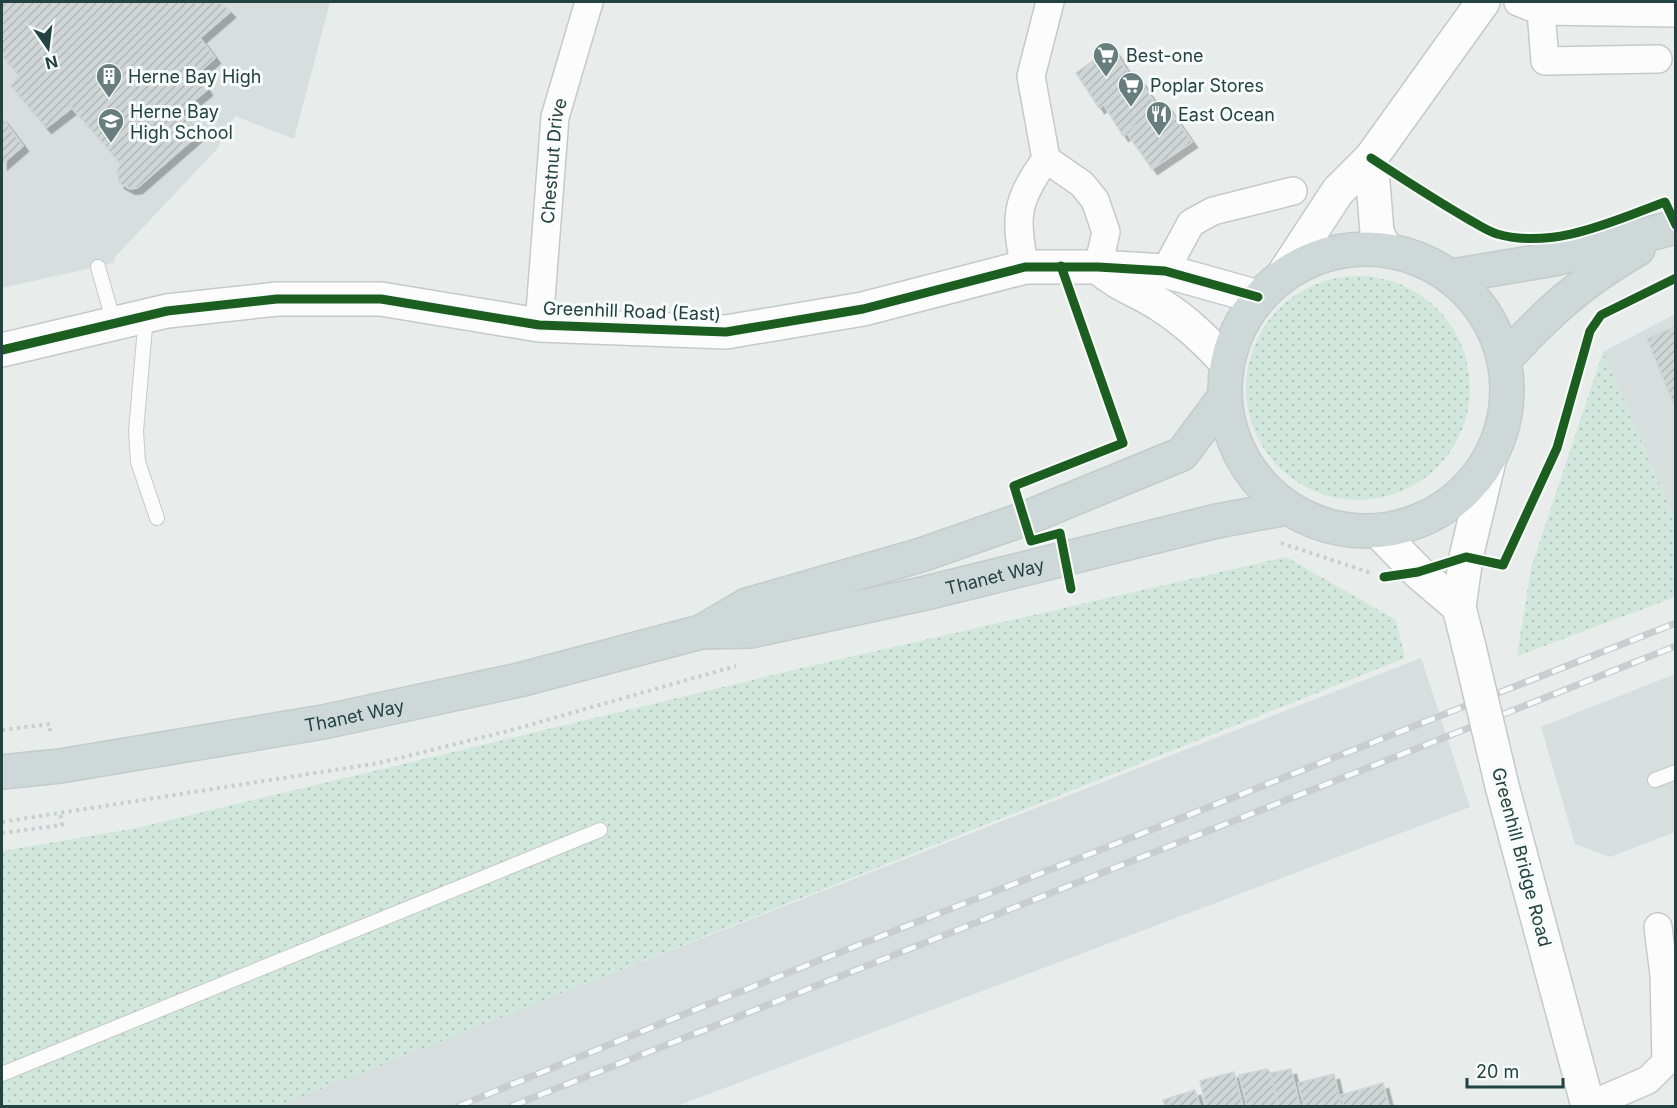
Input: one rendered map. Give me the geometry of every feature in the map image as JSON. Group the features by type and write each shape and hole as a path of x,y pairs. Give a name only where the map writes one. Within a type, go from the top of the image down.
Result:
{"main road":[{"path":"1452,276 1554,259 1676,227"},
{"path":"1505,359 1547,313 1601,270 1676,227"},
{"path":"1350,248 1385,249 1420,258 1452,276 1482,309 1494,328 1505,359 1508,394 1502,429 1489,461 1468,488 1442,510 1412,524 1378,531 1346,531 1316,523 1287,508 1254,479 1233,441 1223,399 1226,362 1258,297 1285,272 1316,256 1350,248"},
{"name":"Thanet Way","path":"701,632 747,604 921,555 1014,523 1182,454 1223,399"},
{"name":"Thanet Way","path":"2,772 60,766 323,722 519,680 701,632 751,631 926,593 1217,521 1287,508"}],"street":[{"name":"Chestnut Drive","path":"539,325 555,117 589,2"},
{"path":"1050,2 1031,76 1046,159 1082,184 1095,200 1106,232 1098,267 1112,280 1160,304 1197,331 1226,362"},
{"path":"1285,272 1338,191 1371,158 1483,2"},
{"path":"1658,59 1545,61 1530,6 1676,13"},
{"path":"1371,158 1377,232 1385,249"},
{"path":"1025,267 1017,231 1022,200 1030,181 1046,159"},
{"path":"1165,271 1191,223 1214,211 1293,191"},
{"name":"Greenhill Road (East)","path":"2,350 130,319 278,299 381,299 539,325 726,332 863,309 1025,267 1098,267 1165,271 1258,297"},
{"name":"Greenhill Bridge Road","path":"1489,461 1466,557 1460,607 1502,786 1588,1106"},
{"path":"1378,531 1418,572 1460,607"},
{"path":"1588,1106 1648,1080 1666,1062 1670,974 1658,927"}],"lane":[{"path":"99,267 130,319 138,462 157,518"},
{"path":"1655,780 1676,772"},
{"path":"2,1074 600,830"}],"path":[{"path":"1275,541 1384,578 1418,572"},
{"path":"2,823 379,763 508,731 738,666"},
{"path":"2,730 50,724 52,734"},
{"path":"2,823 61,817 63,825 2,833"}],"shaded area":[{"name":"Herne Bay High School","path":"2,2 330,2 294,139 235,116 217,149 115,257 114,263 2,288"},
{"path":"1675,314 1675,520 1603,352"},
{"path":"1421,658 1470,807 677,1106 271,1106"},
{"path":"1675,674 1675,832 1610,857 1575,844 1541,727"}],"green space":[{"path":"1358,276 1401,285 1420,295 1437,309 1451,326 1461,345 1470,388 1461,431 1451,450 1437,467 1420,481 1401,491 1358,500 1315,491 1296,481 1279,467 1265,450 1255,431 1246,388 1255,345 1265,326 1279,309 1296,295 1315,285"},
{"path":"1603,352 1675,520 1675,597 1517,656 1531,568"},
{"path":"1286,557 1396,620 1405,658 278,1106 2,1106 2,851 137,828 802,668"}],"building":[{"name":"Herne Bay High","path":"2,2 220,2 230,12 200,38 215,58 197,74 207,90 180,112 199,134 137,188 130,189 119,183 117,171 121,164 72,108 46,128 10,85 19,76 2,56"},
{"name":"Best-one","path":"1112,47 1135,84 1099,108 1076,73"},
{"name":"Poplar Stores","path":"1140,80 1159,110 1123,136 1104,105"},
{"name":"East Ocean","path":"1166,105 1192,142 1152,169 1126,132"},
{"path":"2,118 23,146 2,164"},
{"path":"1676,326 1676,410 1647,339"},
{"path":"1267,1069 1271,1073 1278,1106 1247,1106 1239,1075"},
{"path":"1291,1069 1300,1106 1278,1106 1271,1073"},
{"path":"1234,1072 1243,1106 1206,1106 1200,1081"},
{"path":"1334,1074 1341,1106 1304,1106 1298,1083"},
{"path":"1383,1083 1389,1106 1344,1106 1341,1095"},
{"path":"1195,1090 1200,1106 1165,1106 1163,1100"}],"railway":[{"path":"459,1106 714,1002 1676,623"},
{"path":"512,1106 1676,646"}],"cycle path":[{"path":"1371,158 1443,204 1497,234 1518,238 1561,236 1604,225 1665,202 1676,225"},
{"path":"1061,266 1123,443 1014,486 1031,541 1060,533 1071,589"},
{"path":"2,350 167,311 277,299 381,299 539,325 726,332 863,309 1025,267 1098,267 1165,271 1258,297"},
{"path":"1384,577 1418,572 1466,557 1503,565 1557,448 1590,331 1601,315 1676,278"}],"place":[{"name":"Best-one","path":"1106,78"},
{"name":"Herne Bay High","path":"109,99"},
{"name":"Poplar Stores","path":"1131,108"},
{"name":"East Ocean","path":"1159,137"},
{"name":"Herne Bay High School","path":"111,144"}]}
